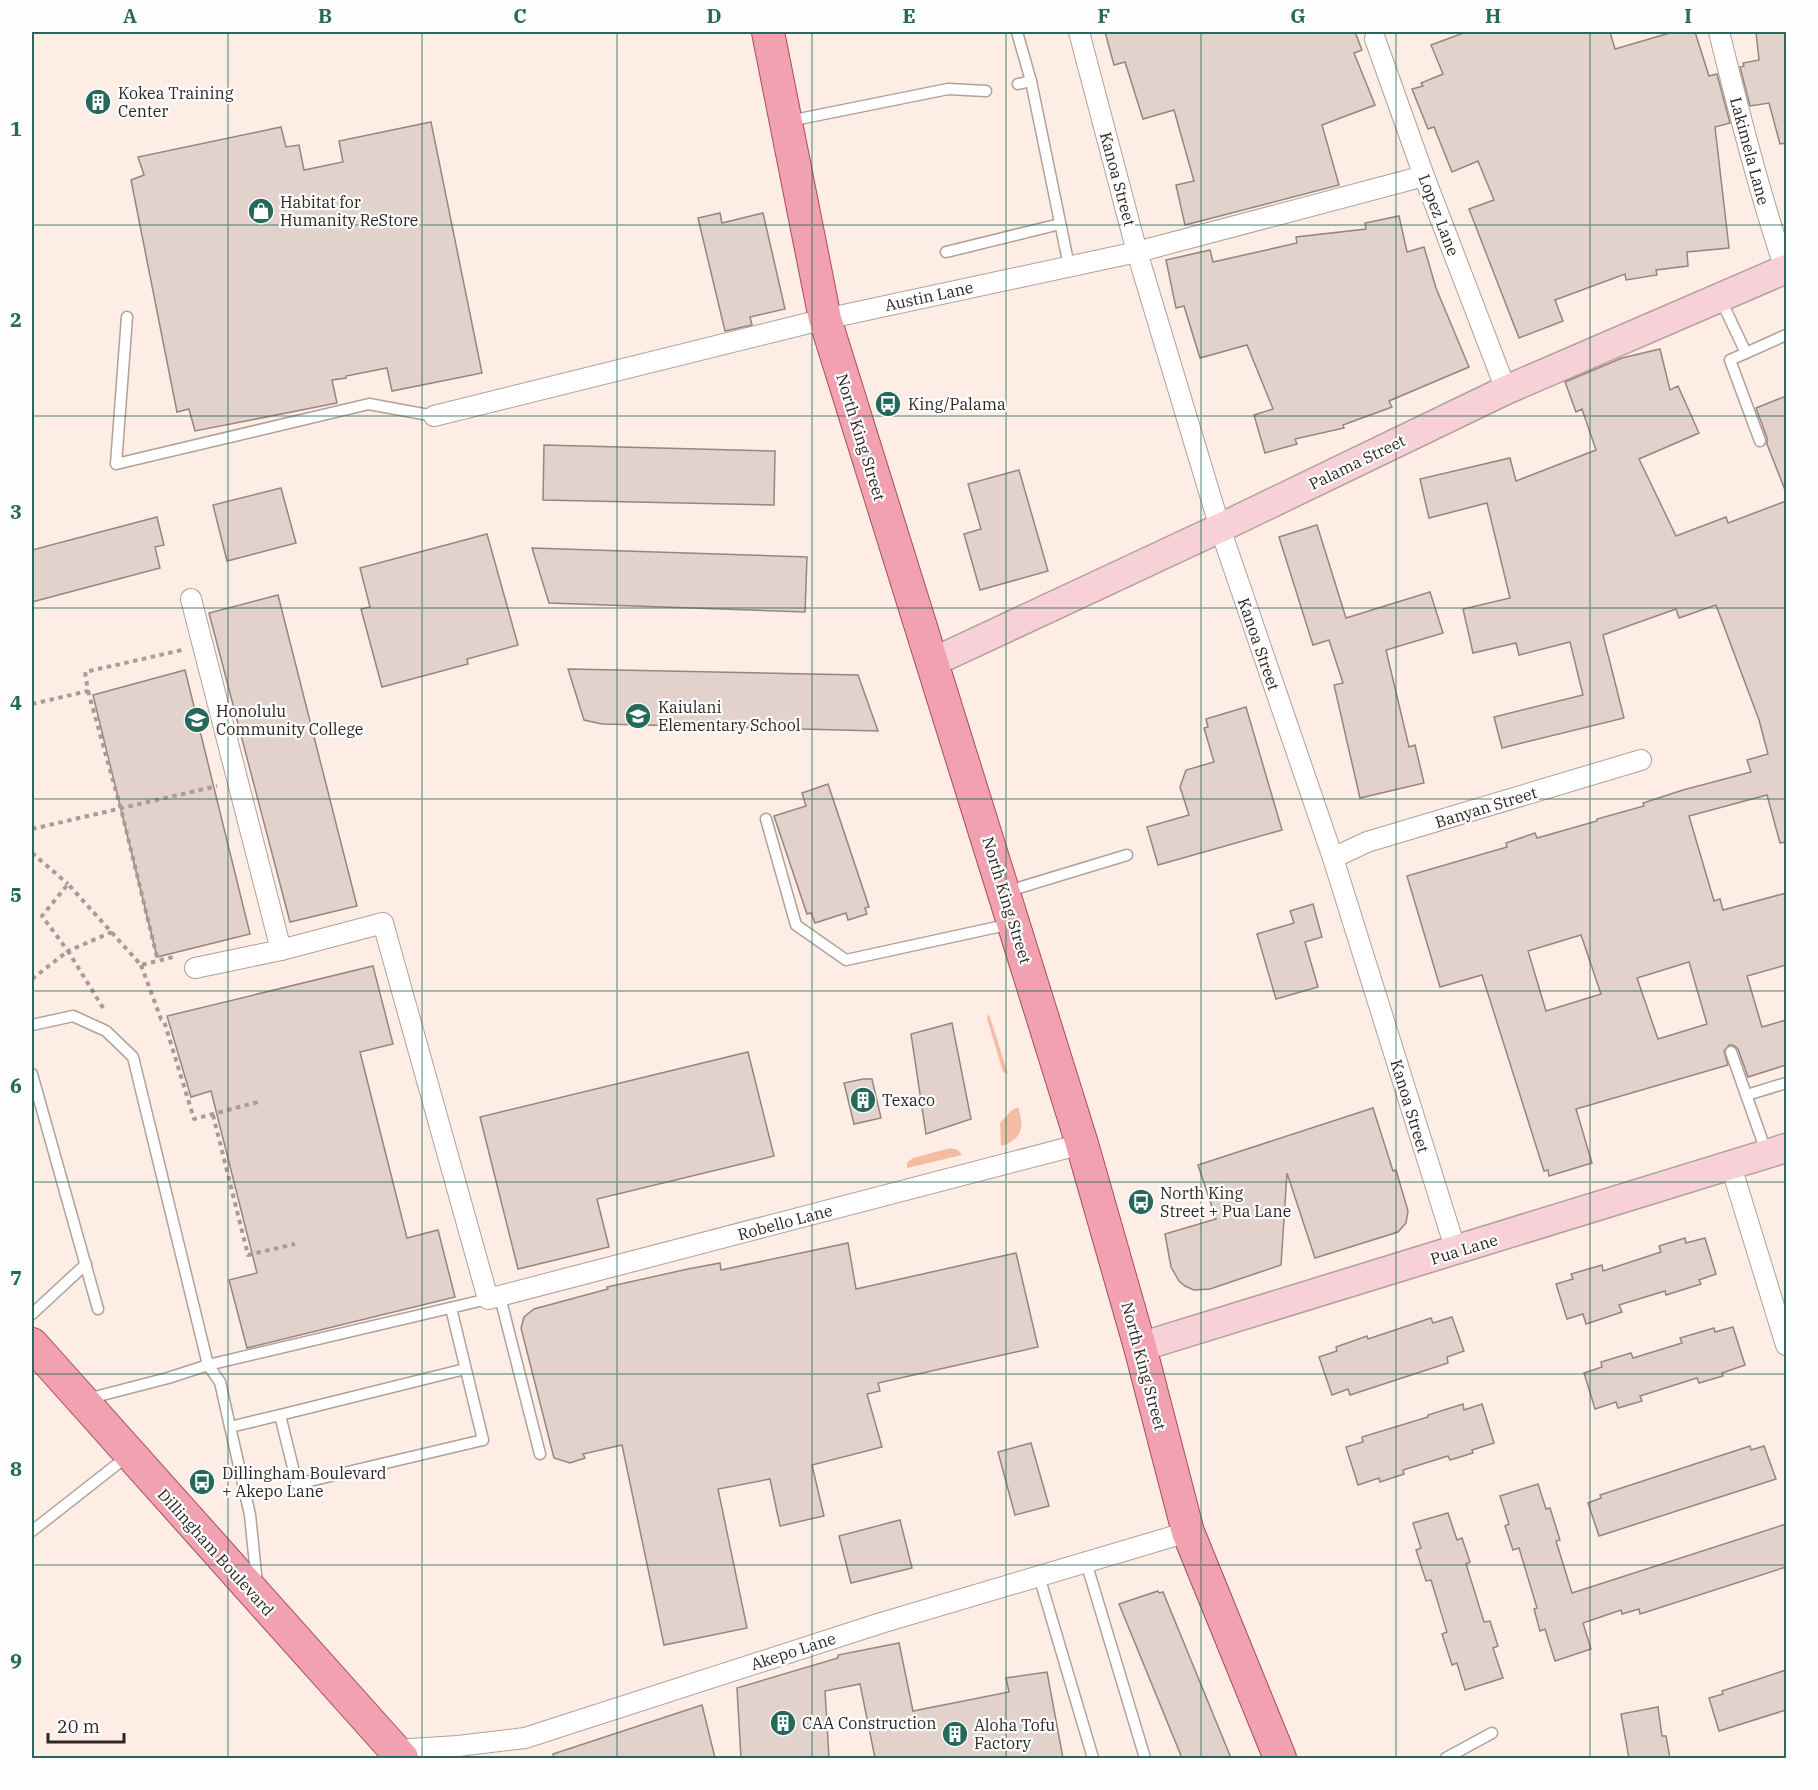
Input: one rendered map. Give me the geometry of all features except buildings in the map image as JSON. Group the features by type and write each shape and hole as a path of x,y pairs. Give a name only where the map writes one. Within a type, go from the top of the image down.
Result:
{"main road":[{"name":"North King Street","path":"768,32 825,319 1082,1144 1140,1347 1188,1532 1280,1758"},
{"name":"Dillingham Boulevard","path":"32,1344 398,1754"}],"street":[{"name":"Kanoa Street","path":"1079,32 1137,252 1220,528 1333,858 1456,1251"},
{"name":"Lakimela Lane","path":"1719,32 1742,127 1786,270"},
{"name":"Lopez Lane","path":"1375,39 1424,176 1506,390"},
{"name":"Austin Lane","path":"434,416 825,319 1137,252 1424,176"},
{"name":"Palama Street","path":"931,663 1220,528 1506,390 1786,270"},
{"path":"191,599 281,950"},
{"name":"Banyan Street","path":"1333,858 1367,842 1641,760"},
{"path":"195,968 281,950 383,923 494,1298"},
{"name":"Robello Lane","path":"494,1298 1082,1144"},
{"name":"Pua Lane","path":"1140,1347 1777,1151"},
{"path":"1731,1166 1786,1345"},
{"name":"Akepo Lane","path":"398,1754 525,1738 881,1623 1188,1532"}],"lane":[{"path":"1017,32 1031,81 1069,266"},
{"path":"1018,84 1031,81"},
{"path":"786,121 948,89 986,91"},
{"path":"946,252 1060,224"},
{"path":"1719,298 1746,353"},
{"path":"127,317 116,464 369,404 434,416"},
{"path":"1760,441 1730,360 1786,335"},
{"path":"766,819 796,925 846,960 1014,924"},
{"path":"1005,892 1127,855"},
{"path":"32,1025 73,1016 106,1031 133,1057 208,1365 220,1382 250,1515 258,1598"},
{"path":"1731,1052 1747,1095 1777,1151"},
{"path":"32,1074 98,1309"},
{"path":"1747,1095 1786,1083"},
{"path":"32,1314 86,1264"},
{"path":"81,1400 168,1378 208,1365 494,1298 540,1454"},
{"path":"280,1415 297,1484 483,1440 451,1308"},
{"path":"230,1427 465,1369"},
{"path":"32,1531 130,1455"},
{"path":"1086,1562 1145,1758"},
{"path":"1039,1576 1093,1758"},
{"path":"1446,1758 1492,1733"}],"path":[{"path":"158,961 121,809 88,691 86,672 184,649"},
{"path":"32,704 88,691"},
{"path":"32,830 219,785"},
{"path":"32,853 68,884 141,965 161,1019 164,1021 194,1119 258,1102"},
{"path":"68,884 42,916 68,951 110,1019"},
{"path":"32,979 68,951 112,932"},
{"path":"141,965 180,956"},
{"path":"213,1115 248,1255 295,1244"}],"shaded area":[{"path":"989,1014 1008,1074 1003,1072 987,1018"},
{"path":"1018,1107 1021,1121 1020,1132 1014,1140 1001,1146 1000,1123"},
{"path":"951,1148 958,1150 962,1155 907,1168 907,1163 913,1158"}],"place":[{"name":"Kokea Training Center","path":"98,102"},
{"name":"Habitat for Humanity ReStore","path":"261,211"},
{"name":"King/Palama","path":"888,404"},
{"name":"Kaiulani Elementary School","path":"638,716"},
{"name":"Honolulu Community College","path":"197,720"},
{"name":"Texaco","path":"863,1100"},
{"name":"North King Street + Pua Lane","path":"1141,1202"},
{"name":"Dillingham Boulevard + Akepo Lane","path":"202,1482"},
{"name":"CAA Construction","path":"783,1723"},
{"name":"Aloha Tofu Factory","path":"955,1734"}]}
